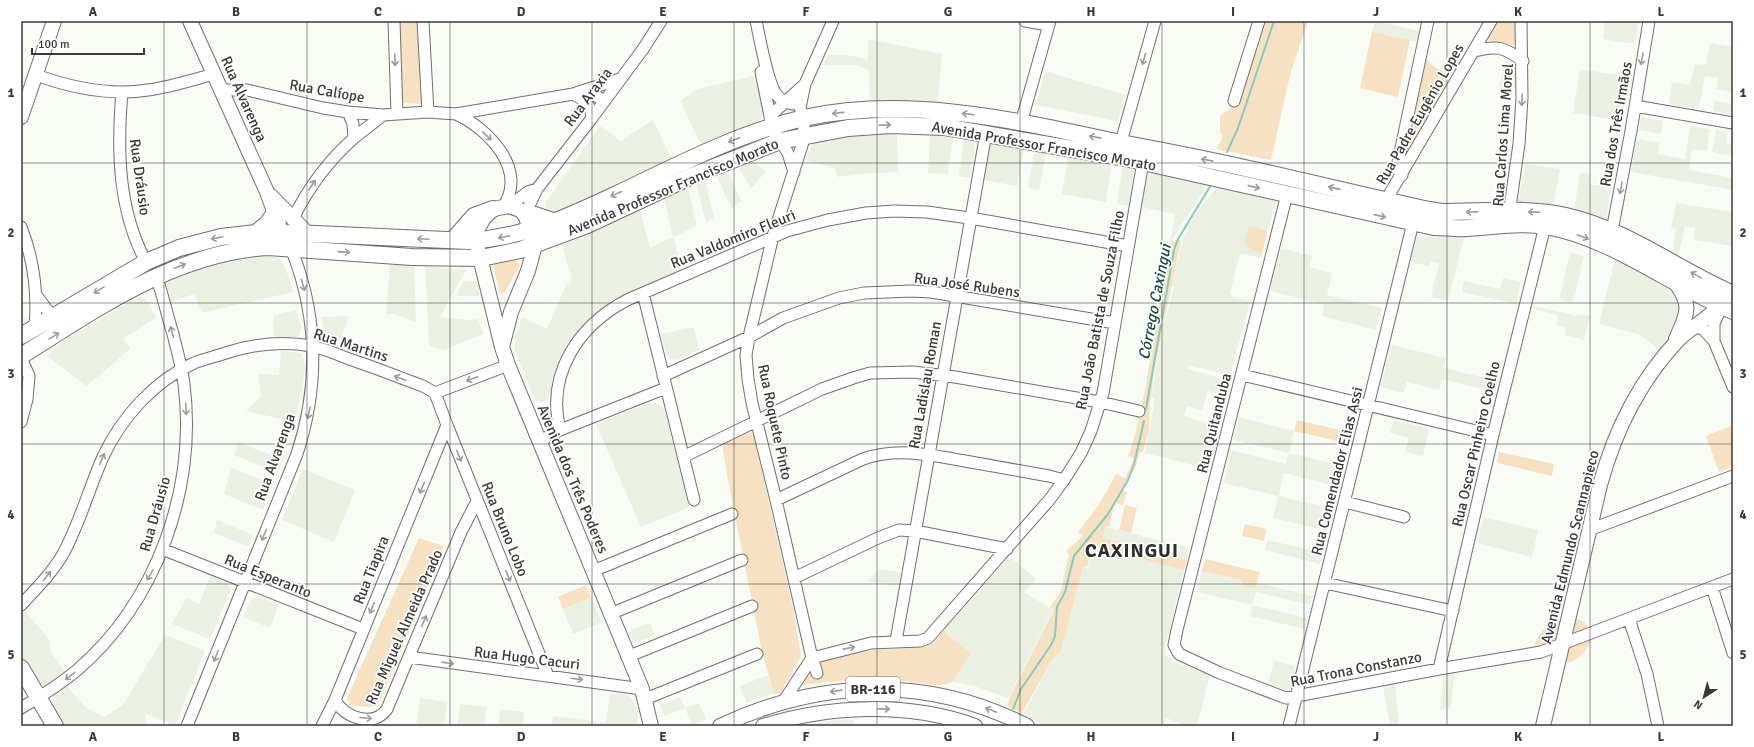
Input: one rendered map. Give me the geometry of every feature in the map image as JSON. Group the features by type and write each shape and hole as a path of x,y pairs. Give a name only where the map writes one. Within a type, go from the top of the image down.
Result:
{"highway":[{"name":"Avenida Professor Francisco Morato","path":"21,357 80,320 156,276 196,260 223,252 253,248 291,248 412,257 481,258 520,250 533,238 556,222 771,121 802,113 864,110 914,109 973,114 1248,168 1442,212 1514,218 1578,235 1613,249 1727,308"},
{"name":"Avenida Professor Francisco Morato","path":"21,336 146,262 179,248 199,242 222,237 256,233 476,241 533,238 587,225 692,176 780,141 804,135 848,128 890,125 920,125 986,133 1143,162 1434,227 1465,228 1541,212 1565,216 1612,231 1732,291"},
{"path":"453,240 474,216 502,208"},
{"path":"256,233 267,224 275,213"},
{"path":"525,214 535,215 556,222"},
{"path":"21,668 55,726"}],"main road":[{"path":"21,117 54,21"},
{"name":"Rua Alvarenga","path":"190,21 267,192 282,233 291,248"},
{"name":"Rua Alvarenga","path":"267,192 308,234"},
{"path":"476,241 479,225 502,208 520,210 525,214 533,238 532,261 507,323 502,348"},
{"name":"Avenida dos Três Poderes","path":"476,241 502,348 508,365 643,694 651,726"},
{"path":"489,292 501,300 514,294 523,282"},
{"name":"Avenida Edmundo Scannapieco","path":"1674,345 1683,327 1688,308 1684,293 1676,282"},
{"name":"Avenida Edmundo Scannapieco","path":"1544,726 1600,485 1619,427 1649,378 1674,345 1694,326 1712,314 1727,308 1732,291"},
{"name":"BR-116","path":"720,726 757,709 783,702 846,690 877,689 914,692 951,698 981,706 1027,726"},
{"name":"BR-116","path":"763,726 788,722 834,711 867,709 900,710 934,714 975,726"}],"street":[{"path":"394,21 397,114"},
{"path":"423,21 428,112"},
{"name":"Rua Araxia","path":"525,214 537,189 604,102 643,49 661,21"},
{"path":"750,21 771,121 791,160 794,172"},
{"path":"756,21 771,83 775,93 802,113"},
{"path":"771,121 786,102 805,84 833,21"},
{"path":"1021,123 1049,23 1025,21"},
{"path":"1120,142 1155,21"},
{"path":"1234,101 1259,21"},
{"path":"1402,175 1399,171 1398,162 1428,21"},
{"name":"Rua Padre Eugênio Lopes","path":"1386,200 1491,21"},
{"name":"Rua Carlos Lima Morel","path":"1514,218 1522,98 1523,61 1521,21"},
{"name":"Rua dos Três Irmãos","path":"1612,231 1635,106 1648,21"},
{"path":"1480,40 1488,44 1515,50 1522,47"},
{"path":"1474,51 1490,47 1496,48 1510,53 1523,61"},
{"path":"36,75 68,86 122,92 148,90 214,74"},
{"path":"456,114 573,94 620,79"},
{"name":"Rua Roquete Pinto","path":"805,84 802,113 804,135 794,172 773,236 746,355 748,379 757,420 812,658 817,673"},
{"name":"Rua Calíope","path":"221,90 247,90 323,108 348,112 383,115 428,112 456,114"},
{"path":"585,90 593,93 604,102"},
{"name":"Rua Dráusio","path":"122,92 118,134 121,173 128,213 135,240 146,262"},
{"path":"573,94 586,101 590,108 592,118"},
{"path":"1635,106 1733,123"},
{"path":"474,124 481,110"},
{"path":"348,112 353,124 354,138"},
{"path":"456,114 474,124 493,141 501,152 510,170 510,195 502,208"},
{"path":"293,219 322,170 354,138 383,115"},
{"name":"Rua Ladislau Roman","path":"896,642 928,454 986,133"},
{"name":"Rua João Batista de Souza Filho","path":"812,658 871,643 920,641 928,638 1007,549 1064,480 1081,453 1091,431 1100,402 1143,162"},
{"name":"Rua Araxia","path":"502,208 528,192 537,189"},
{"name":"Rua Quitanduba","path":"1183,657 1176,651 1174,644 1177,630 1287,194"},
{"name":"Rua Valdomiro Fleuri","path":"560,430 556,405 560,378 570,354 587,330 599,318 616,306 643,293 773,236 828,220 873,213 913,211 970,218 1128,246"},
{"name":"Rua Comendador Elias Assi","path":"1289,726 1413,223"},
{"name":"Rua Oscar Pinheiro Coelho","path":"1438,669 1453,611 1493,435 1545,226"},
{"path":"21,227 29,249 37,296 35,327"},
{"name":"Rua Alvarenga","path":"187,726 297,454 306,427 314,366 313,347 310,314 303,282 291,248"},
{"name":"Rua Dráusio","path":"21,708 76,671 105,641 138,595 162,549 179,492 184,462 186,415 182,370 156,276"},
{"name":"Rua José Rubens","path":"663,376 749,337 810,307 852,295 911,291 956,296 1115,323"},
{"path":"643,293 694,500"},
{"path":"37,296 47,310 54,316"},
{"path":"1714,341 1714,324 1727,308"},
{"path":"1694,326 1704,330 1714,341 1733,387"},
{"name":"Rua Martins","path":"21,605 44,580 62,555 71,538 103,457 124,421 145,397 163,382 182,370 206,359 244,348 271,344 295,344 313,347 363,364 423,386 435,393"},
{"path":"21,357 30,376 28,394 21,422"},
{"path":"435,393 508,365"},
{"path":"683,457 822,390 870,373 895,371 942,375 1100,402 1139,411"},
{"path":"1242,375 1493,435"},
{"path":"540,441 560,430 666,388"},
{"name":"Rua Bruno Lobo","path":"435,393 548,676"},
{"name":"Rua Tiapira","path":"322,726 335,700 447,426"},
{"path":"776,500 874,455 894,452 928,454 1050,476 1064,480"},
{"path":"1589,530 1733,476"},
{"name":"Rua Miguel Almeida Prado","path":"335,700 339,708 350,716 374,719 379,717 387,709 461,532 478,500"},
{"path":"1345,502 1404,517"},
{"path":"593,571 732,514"},
{"path":"794,578 891,532 899,530 915,531 1007,549"},
{"name":"Rua Esperanto","path":"162,549 363,629"},
{"path":"610,614 742,560"},
{"name":"Rua Trona Constanzo","path":"1183,657 1286,698 1296,697 1438,669 1541,652 1733,579"},
{"path":"1325,584 1453,611"},
{"path":"1712,587 1733,653"},
{"path":"628,657 752,606"},
{"path":"1629,619 1647,674 1658,726"},
{"path":"1541,652 1551,657 1558,665"},
{"path":"643,694 758,654"},
{"name":"Rua Hugo Cacuri","path":"409,657 548,676 643,694"},
{"path":"783,702 812,658"}],"shaded area":[{"path":"398,21 417,21 423,104 402,103"},
{"path":"1261,21 1308,21 1290,75 1271,160 1216,149 1223,137 1220,132 1220,116 1236,104"},
{"path":"1375,21 1419,31 1417,42 1372,32"},
{"path":"1496,21 1515,21 1516,43 1514,45 1486,40"},
{"path":"1605,21 1639,21 1635,44 1603,39"},
{"path":"1372,32 1410,40 1398,97 1360,88"},
{"path":"868,39 942,54 938,102 904,100 870,102 869,70 856,65 823,65 828,55 848,55 868,60"},
{"path":"1710,43 1733,47 1733,92 1716,89 1718,78 1705,76 1699,109 1669,104 1672,82 1690,85 1695,64 1706,65"},
{"path":"1426,58 1437,68 1443,71 1452,72 1407,156 1402,157"},
{"path":"1506,59 1513,63 1517,68 1516,89 1499,87"},
{"path":"1580,69 1629,77 1622,121 1573,113"},
{"path":"1045,71 1125,95 1118,121 1036,105"},
{"path":"757,75 763,111 761,120 754,125 702,146 680,101 697,89"},
{"path":"1714,101 1733,104 1733,115 1713,111"},
{"path":"1641,117 1663,121 1661,134 1639,130"},
{"path":"653,120 672,160 555,214 546,209 545,203 600,126 621,141"},
{"path":"1690,126 1710,129 1707,151 1692,149 1689,170 1733,178 1733,190 1631,172 1637,139 1659,143 1658,154 1685,159"},
{"path":"1716,130 1728,132 1726,143 1731,144 1733,133 1733,156 1712,152"},
{"path":"897,132 898,172 856,174 837,177 835,168 805,160 813,143 853,135"},
{"path":"930,133 953,135 948,174 928,173"},
{"path":"964,137 972,138 975,147 970,178 959,176"},
{"path":"992,143 1024,148 1017,186 983,180 989,145"},
{"path":"1035,150 1046,152 1039,190 1028,188"},
{"path":"1068,156 1112,164 1106,202 1062,194"},
{"path":"751,160 766,171 751,189 738,166"},
{"path":"1525,164 1560,169 1553,208 1522,204 1518,201"},
{"path":"1123,166 1130,168 1134,173 1129,206 1117,204"},
{"path":"727,170 741,200 732,209 716,175"},
{"path":"1152,172 1208,183 1170,243 1175,214 1142,207 1147,177"},
{"path":"1580,173 1591,174 1589,184 1611,188 1606,220 1604,221 1584,216 1584,212 1574,210"},
{"path":"705,180 714,218 706,222 696,184"},
{"path":"1219,184 1276,201 1261,258 1242,254 1240,255 1237,265 1230,294 1234,297 1250,301 1230,376 1189,365 1187,369 1231,381 1227,396 1208,391 1202,410 1187,406 1184,416 1220,427 1209,469 1145,453 1155,399 1151,397 1164,325 1174,287 1171,286 1184,236 1192,219"},
{"path":"688,187 697,226 674,237 681,270 619,297 590,317 566,345 560,359 548,399 542,402 535,401 515,351 515,336 522,317 547,329 566,285 572,282 562,245 640,210 650,248 673,237 664,198"},
{"path":"1676,203 1733,212 1732,246 1694,240 1695,228 1685,227 1678,256 1673,251 1676,229 1671,228"},
{"path":"1249,225 1267,231 1262,253 1253,251 1244,242"},
{"path":"1417,237 1464,237 1448,301 1431,297 1439,263 1431,261 1429,266 1411,262"},
{"path":"1178,239 1181,240 1154,372 1149,431 1143,452 1140,452 1135,469 1131,473 1123,490 1127,492 1123,505 1115,503 1109,527 1106,526 1103,538 1187,560 1184,570 1093,547 1087,567 1083,567 1061,651 1051,662 1022,713 1007,706 1011,694 1054,610 1050,607 1061,591 1069,554 1066,551 1083,536 1078,532 1100,503 1116,474 1125,478 1134,459 1128,456 1135,435 1145,390 1170,243"},
{"path":"1281,248 1312,256 1309,267 1332,273 1327,295 1382,308 1376,330 1322,316 1324,305 1270,291"},
{"path":"1570,253 1584,256 1573,303 1559,300"},
{"path":"240,257 275,257 281,259 293,292 202,313 194,294 170,303 162,286 165,279 185,271"},
{"path":"1615,259 1677,291 1681,297 1677,327 1660,351 1641,335 1599,324"},
{"path":"517,261 520,265 505,292 500,294 493,266 495,264"},
{"path":"390,262 414,263 416,322 394,314 386,314"},
{"path":"425,266 466,270 440,317 471,320 478,319 484,334 444,350 429,346"},
{"path":"1503,278 1521,282 1516,304 1462,292 1464,281 1500,289"},
{"path":"463,281 476,281 479,287 479,296 456,296"},
{"path":"140,296 146,299 156,318 124,338 130,349 87,386 47,356 63,341"},
{"path":"1534,306 1576,316 1577,314 1590,316 1584,340 1564,335 1566,327 1556,325 1558,315 1533,309"},
{"path":"296,310 301,328 300,334 295,337 274,338 273,316"},
{"path":"349,316 337,347 326,342 321,317"},
{"path":"694,327 699,350 677,360 671,359 666,353 661,334"},
{"path":"1391,345 1446,358 1444,368 1498,381 1495,392 1442,379 1439,390 1407,382 1404,393 1381,387"},
{"path":"281,351 300,353 304,359 305,369 295,422 246,411 261,396 258,374 279,375"},
{"path":"649,403 656,403 664,408 689,507 641,527 596,424"},
{"path":"1239,417 1294,431 1289,453 1234,440"},
{"path":"1297,420 1352,433 1349,444 1294,431"},
{"path":"1394,420 1429,429 1423,456 1405,452 1409,438 1390,433"},
{"path":"1733,425 1733,466 1719,472 1706,436"},
{"path":"751,431 754,435 793,608 801,655 780,693 774,694 762,652 722,443"},
{"path":"238,442 283,460 278,473 234,455"},
{"path":"1231,450 1286,464 1289,453 1344,466 1339,487 1284,473 1281,485 1279,496 1333,509 1328,531 1273,518 1278,496 1224,483"},
{"path":"1499,452 1554,464 1552,476 1497,463"},
{"path":"231,468 273,485 263,510 224,494"},
{"path":"303,469 355,490 334,542 282,520"},
{"path":"1125,505 1137,508 1131,533 1119,530"},
{"path":"1484,517 1538,530 1532,557 1477,543"},
{"path":"217,520 253,535 248,547 214,533"},
{"path":"1245,524 1267,529 1264,541 1242,536"},
{"path":"1106,527 1189,548 1187,560 1103,538"},
{"path":"419,538 444,546 382,697 376,705 368,707 350,705 347,698"},
{"path":"1268,540 1323,553 1320,564 1265,550"},
{"path":"1093,547 1184,570 1165,648 1166,655 1174,662 1210,675 1197,726 1187,726 1166,718 1163,726 1045,726 1023,714 1051,663 1061,651 1083,567 1088,568"},
{"path":"1010,557 1036,579 1024,592 1053,610 1008,698 974,686 952,682 971,653 943,631"},
{"path":"1205,559 1260,572 1256,588 1241,585 1242,580 1202,571"},
{"path":"878,569 901,572 898,586 868,581"},
{"path":"1202,571 1242,580 1241,585 1256,588 1258,583 1312,596 1310,605 1256,592 1252,605 1197,592"},
{"path":"210,576 226,583 231,590 210,639 172,624 186,598 199,604"},
{"path":"586,585 591,598 563,609 558,597"},
{"path":"259,596 279,605 270,628 243,617 251,600"},
{"path":"591,598 602,622 573,634 563,609"},
{"path":"1252,605 1307,618 1305,629 1250,616"},
{"path":"25,611 49,639 51,653 65,671 45,686 37,683 21,657 21,615"},
{"path":"1565,617 1575,618 1582,621 1587,625 1591,637 1590,643 1586,650 1579,657 1573,661 1561,665 1553,642 1534,647 1536,641 1545,628"},
{"path":"650,623 655,635 634,643 629,631"},
{"path":"943,631 971,653 952,682 948,684 936,685 905,681 876,680 801,685 808,671 820,662 849,653 929,645 935,642"},
{"path":"165,635 205,651 175,726 146,714 146,726 94,726 93,723 89,726 63,726 51,704 57,694 67,686 85,707 104,717 123,705"},
{"path":"1274,661 1295,666 1291,688 1287,690 1268,684"},
{"path":"1454,674 1451,707 1440,710 1443,676"},
{"path":"768,675 774,693 747,703 740,686"},
{"path":"1395,684 1399,723 1390,726 1383,686"},
{"path":"610,693 627,695 633,700 638,712 637,726 552,726 553,716 606,723"},
{"path":"680,697 685,708 665,716 660,705"},
{"path":"420,698 447,702 444,726 416,726"},
{"path":"699,703 706,719 692,725 685,708"},
{"path":"460,704 487,707 484,726 457,726"},
{"path":"500,709 524,712 523,726 498,726"},
{"path":"854,719 854,726 806,726 830,721"}],"waterway":[{"name":"Córrego Caxingui","path":"1227,152 1238,128 1274,21"},
{"name":"Córrego Caxingui","path":"1146,409 1174,250 1178,239 1211,185"},
{"name":"Córrego Caxingui","path":"1013,709 1021,689 1051,645 1055,636 1057,607 1065,592 1074,556 1108,514 1128,480 1134,464 1144,421"}],"district":[{"name":"CAXINGUI","path":"1132,551"}]}
